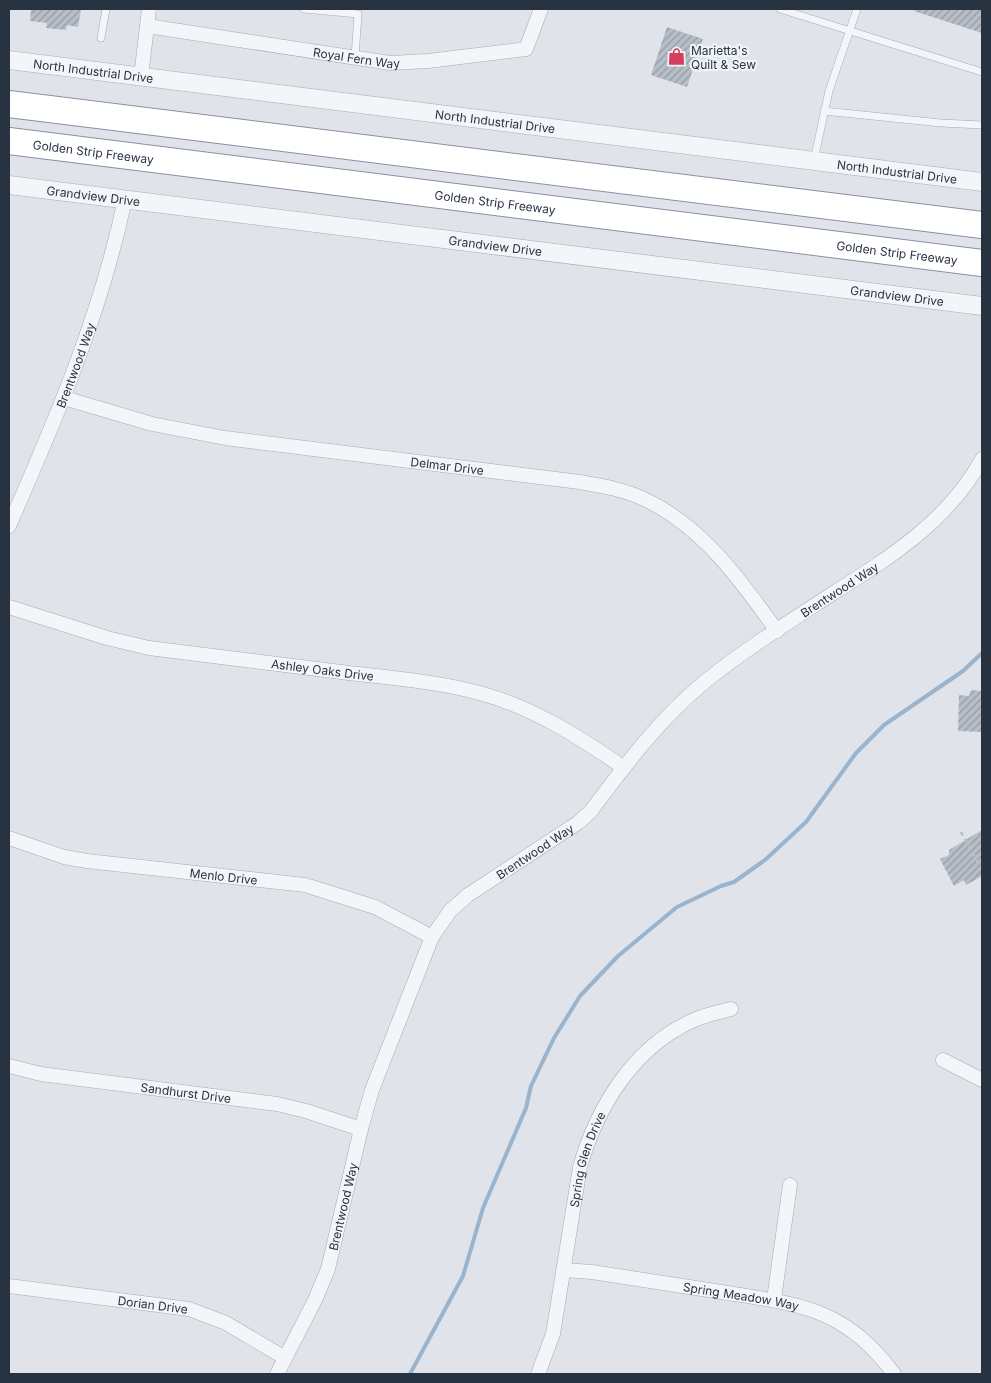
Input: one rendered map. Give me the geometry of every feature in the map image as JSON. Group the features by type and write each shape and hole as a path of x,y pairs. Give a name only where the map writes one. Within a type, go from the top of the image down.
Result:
{"highway":[{"path":"9,104 982,225"},
{"name":"Golden Strip Freeway","path":"9,141 982,262"}],"street":[{"path":"140,76 149,9"},
{"name":"Royal Fern Way","path":"147,26 390,63 418,62 526,50 541,9"},
{"name":"North Industrial Drive","path":"9,60 982,182"},
{"name":"Grandview Drive","path":"9,185 982,306"},
{"name":"Brentwood Way","path":"9,526 64,398 95,316 125,199"},
{"name":"Delmar Drive","path":"64,398 152,424 225,438 580,482 626,491 662,508 701,538 728,566 777,631"},
{"name":"Brentwood Way","path":"277,1374 315,1300 328,1269 360,1129 379,1072 432,937 450,910 468,895 579,822 591,811 624,768 683,701 708,679 903,547 937,519 958,497 982,459"},
{"name":"Ashley Oaks Drive","path":"9,607 107,638 149,648 417,681 484,694 518,706 555,725 592,746 624,768"},
{"name":"Menlo Drive","path":"9,838 64,857 87,861 305,885 375,907 432,937"},
{"name":"Spring Glen Drive","path":"538,1374 552,1334 580,1167 587,1141 613,1091 629,1070 664,1038 694,1020 731,1009"},
{"path":"942,1060 982,1080"},
{"name":"Sandhurst Drive","path":"9,1066 59,1077 277,1104 306,1111 360,1129"},
{"path":"774,1299 776,1272 790,1185"},
{"name":"Spring Meadow Way","path":"564,1270 592,1272 774,1299 809,1308 843,1325 866,1343 894,1374"},
{"name":"Dorian Drive","path":"9,1286 189,1309 226,1323 285,1358"}],"lane":[{"path":"101,38 106,9"},
{"path":"304,9 358,14 355,58"},
{"path":"780,9 982,72"},
{"path":"814,161 824,111 857,9"},
{"path":"824,111 941,123 982,125"}],"path":[{"path":"960,832 982,870"}],"building":[{"path":"31,9 81,9 78,27 67,25 66,30 46,28 47,23 30,21"},
{"path":"915,9 982,9 982,33 914,11"},
{"name":"Marietta's Quilt & Sew","path":"667,27 703,39 687,87 651,75"},
{"path":"971,690 982,691 982,732 958,731 959,695 969,696"},
{"path":"982,830 982,876 966,885 964,880 954,886 940,859 949,855 949,850"}],"waterway":[{"path":"410,1374 463,1276 483,1208 526,1108 531,1086 554,1038 580,996 618,956 677,907 721,886 734,882 765,860 806,822 856,753 884,725 963,671 982,653"}],"place":[{"name":"Marietta's Quilt & Sew","path":"677,57"}]}
